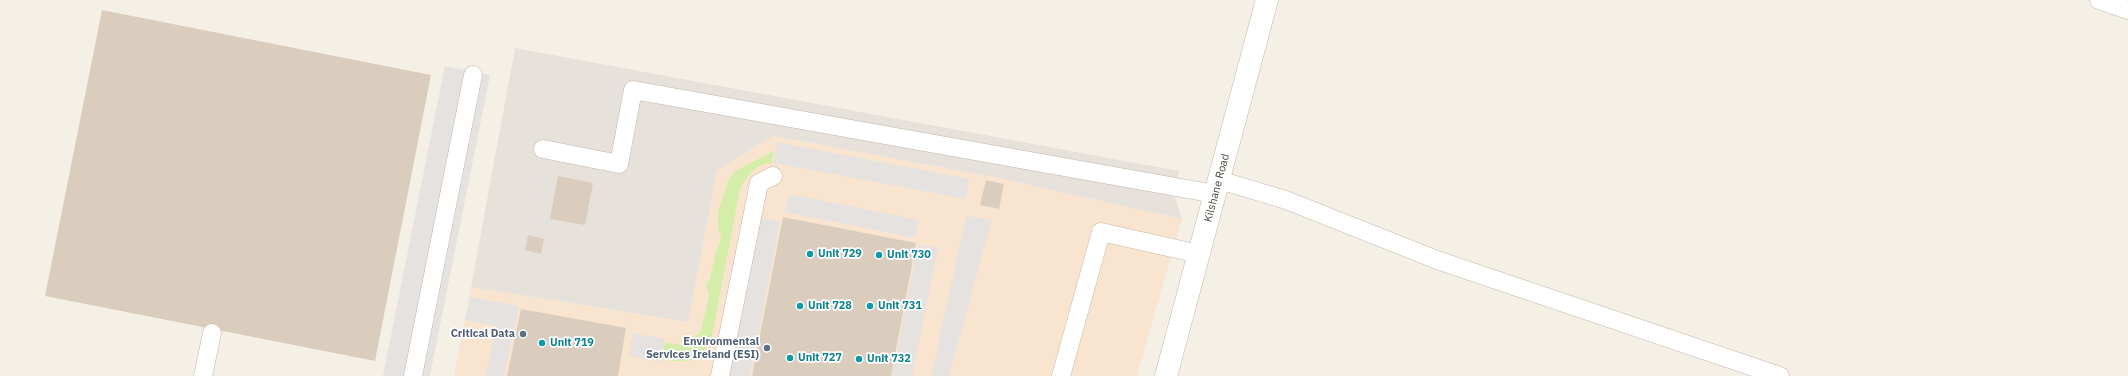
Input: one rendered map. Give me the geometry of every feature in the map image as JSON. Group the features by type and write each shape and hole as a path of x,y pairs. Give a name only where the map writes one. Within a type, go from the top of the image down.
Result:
{"street":[{"name":"Kilshane Road","path":"1166,376 1267,0"}],"lane":[{"path":"2099,0 2128,10"},
{"path":"413,376 473,75"},
{"path":"543,149 619,164 633,90 1217,187 1286,200 1437,260 1780,376"},
{"path":"720,376 759,183 773,176"},
{"path":"1061,376 1101,232 1199,254"},
{"path":"203,376 212,333"}],"shaded area":[{"path":"515,48 1179,171 1174,195 1182,219 993,177 773,136 717,170 688,322 471,287"},
{"path":"445,66 490,75 430,376 383,376"},
{"path":"773,136 993,177 1182,219 1137,376 454,376 471,287 688,322 717,169"},
{"path":"777,142 969,179 966,199 774,163"},
{"path":"789,194 919,220 915,238 785,212"},
{"path":"966,216 992,220 949,376 931,376"},
{"path":"760,218 780,222 750,376 729,376"},
{"path":"918,244 938,248 912,376 892,376"},
{"path":"470,297 519,306 504,376 485,376 496,326 465,320"},
{"path":"633,333 665,339 661,362 629,356"}],"green space":[{"path":"774,151 772,163 761,166 753,171 740,189 711,341 707,348 697,358 685,361 670,361 662,359 665,342 685,346 701,331 709,295 706,284 710,279 715,255 721,238 718,228 718,212 729,179 735,171"}],"building":[{"path":"102,10 431,75 375,361 45,296"},
{"path":"558,176 593,183 585,225 550,219"},
{"path":"986,180 1004,184 999,209 980,205"},
{"path":"783,217 916,243 891,376 752,376"},
{"path":"528,235 544,239 541,254 525,250"},
{"path":"521,309 626,328 618,376 507,376"}],"place":[{"name":"Unit 729","path":"810,254"},
{"name":"Unit 730","path":"879,255"},
{"name":"Unit 728","path":"800,306"},
{"name":"Unit 731","path":"870,306"},
{"name":"Critical Data","path":"523,334"},
{"name":"Unit 719","path":"542,343"},
{"name":"Environmental Services Ireland (ESI)","path":"767,348"},
{"name":"Unit 727","path":"790,358"},
{"name":"Unit 732","path":"859,359"}]}
